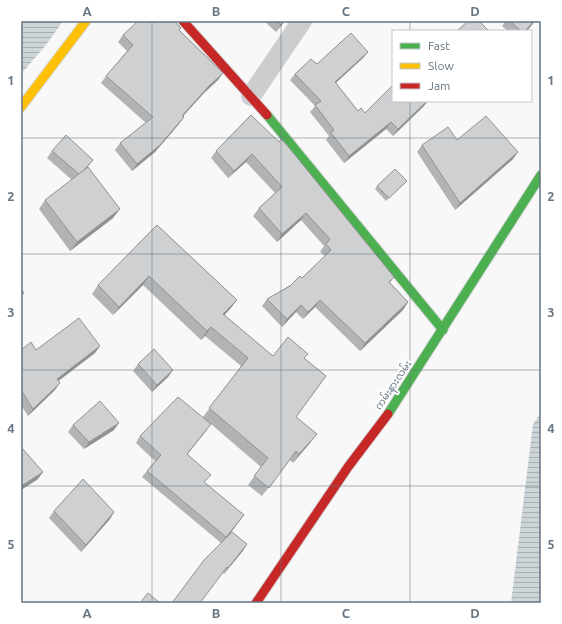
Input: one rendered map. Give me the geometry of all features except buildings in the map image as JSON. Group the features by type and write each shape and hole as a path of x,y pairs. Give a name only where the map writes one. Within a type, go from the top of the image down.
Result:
{"street":[{"path":"21,107 86,21"},
{"path":"183,21 251,96 443,330"},
{"path":"251,96 302,21"},
{"name":"ကမ်းနားလမ်း","path":"256,603 348,467 394,405 541,175"}],"shaded area":[{"path":"21,21 63,21 46,45 21,74"},
{"path":"541,413 541,603 511,603 533,424"}],"traffic: fast":[{"path":"267,115 443,330"},
{"path":"388,414 541,175"}],"traffic: slow":[{"path":"21,107 86,21"}],"traffic: jam":[{"path":"183,21 267,115"},
{"path":"256,603 348,467 388,414"}]}
